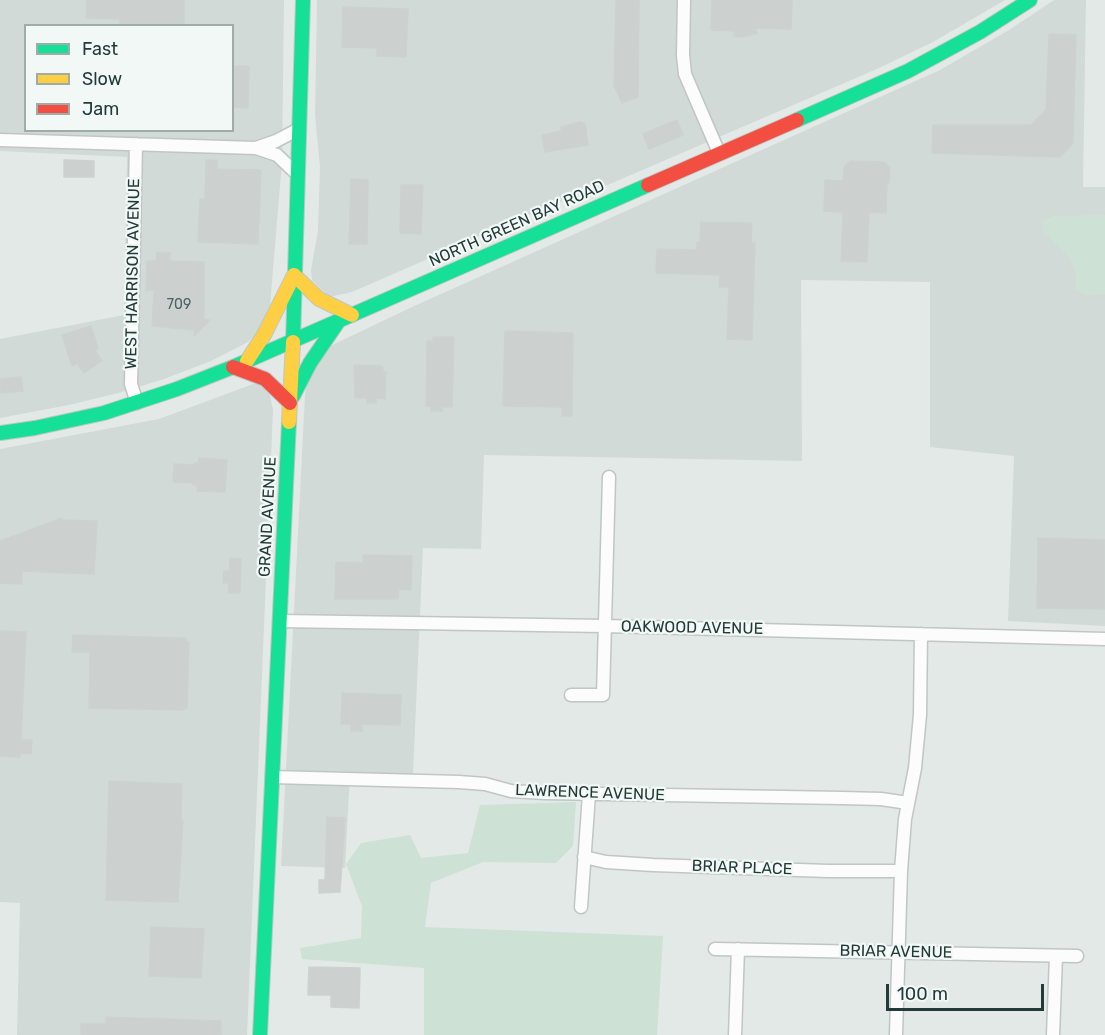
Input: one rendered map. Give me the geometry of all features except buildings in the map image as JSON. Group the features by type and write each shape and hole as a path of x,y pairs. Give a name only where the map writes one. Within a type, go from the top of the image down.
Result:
{"main road":[{"name":"GRAND AVENUE","path":"260,1035 290,403 303,0"},
{"name":"NORTH GREEN BAY ROAD","path":"0,433 70,421 137,403 177,390 233,367 916,66 980,32 1030,0"},
{"path":"247,361 264,335 294,274 319,299 352,315"},
{"path":"233,367 265,379 290,403 310,363 338,321"}],"street":[{"path":"684,0 685,74 719,153"},
{"path":"256,148 299,129"},
{"path":"0,140 256,148 277,155 297,174"},
{"name":"WEST HARRISON AVENUE","path":"136,144 131,384 137,403"},
{"path":"572,695 603,695 609,477"},
{"name":"OAKWOOD AVENUE","path":"280,621 605,626 1105,639"},
{"path":"896,1035 901,871 920,714 921,634"},
{"name":"LAWRENCE AVENUE","path":"272,777 459,782 485,784 511,791 842,798 908,803"},
{"path":"581,907 589,794"},
{"name":"BRIAR PLACE","path":"584,857 606,862 653,865 901,871"},
{"name":"BRIAR AVENUE","path":"715,949 1077,956"},
{"path":"735,1035 738,949"},
{"path":"1053,1035 1056,956"}],"shaded area":[{"path":"0,0 284,0 282,162 270,306 260,331 248,342 211,361 164,379 69,405 0,418 0,339 124,315 127,157 0,151"},
{"path":"317,0 1005,0 933,42 877,69 603,187 552,205 352,292 329,297 312,280 311,270 318,231 320,167 315,115"},
{"path":"1054,0 1086,0 1083,187 1105,187 1105,626 1008,621 1014,456 930,447 930,282 801,280 802,461 484,455 481,549 423,548 413,774 350,773 345,868 281,866 305,395 308,379 326,348 412,307 940,70 1009,30"},
{"path":"253,384 260,384 270,395 273,410 247,1035 17,1035 20,903 0,902 0,449 159,419"}],"green space":[{"path":"1105,215 1105,294 1085,295 1075,289 1076,272 1069,257 1042,231 1043,222 1052,216"},
{"path":"576,802 573,846 556,863 483,862 431,883 425,927 663,936 657,1035 424,1035 424,968 302,959 300,948 361,938 362,906 346,864 361,843 410,835 421,858 468,853 480,805"}],"traffic: fast":[{"path":"293,342 303,0"},
{"path":"797,120 908,71 980,32 1030,0"},
{"path":"0,433 104,413 177,389 233,367 648,185"},
{"path":"293,396 310,363 338,322"},
{"path":"260,1035 289,422"}],"traffic: slow":[{"path":"247,361 264,335 294,275 319,299 352,315"},
{"path":"289,422 293,342"}],"traffic: jam":[{"path":"648,185 797,120"},
{"path":"233,367 265,379 290,403"}]}
